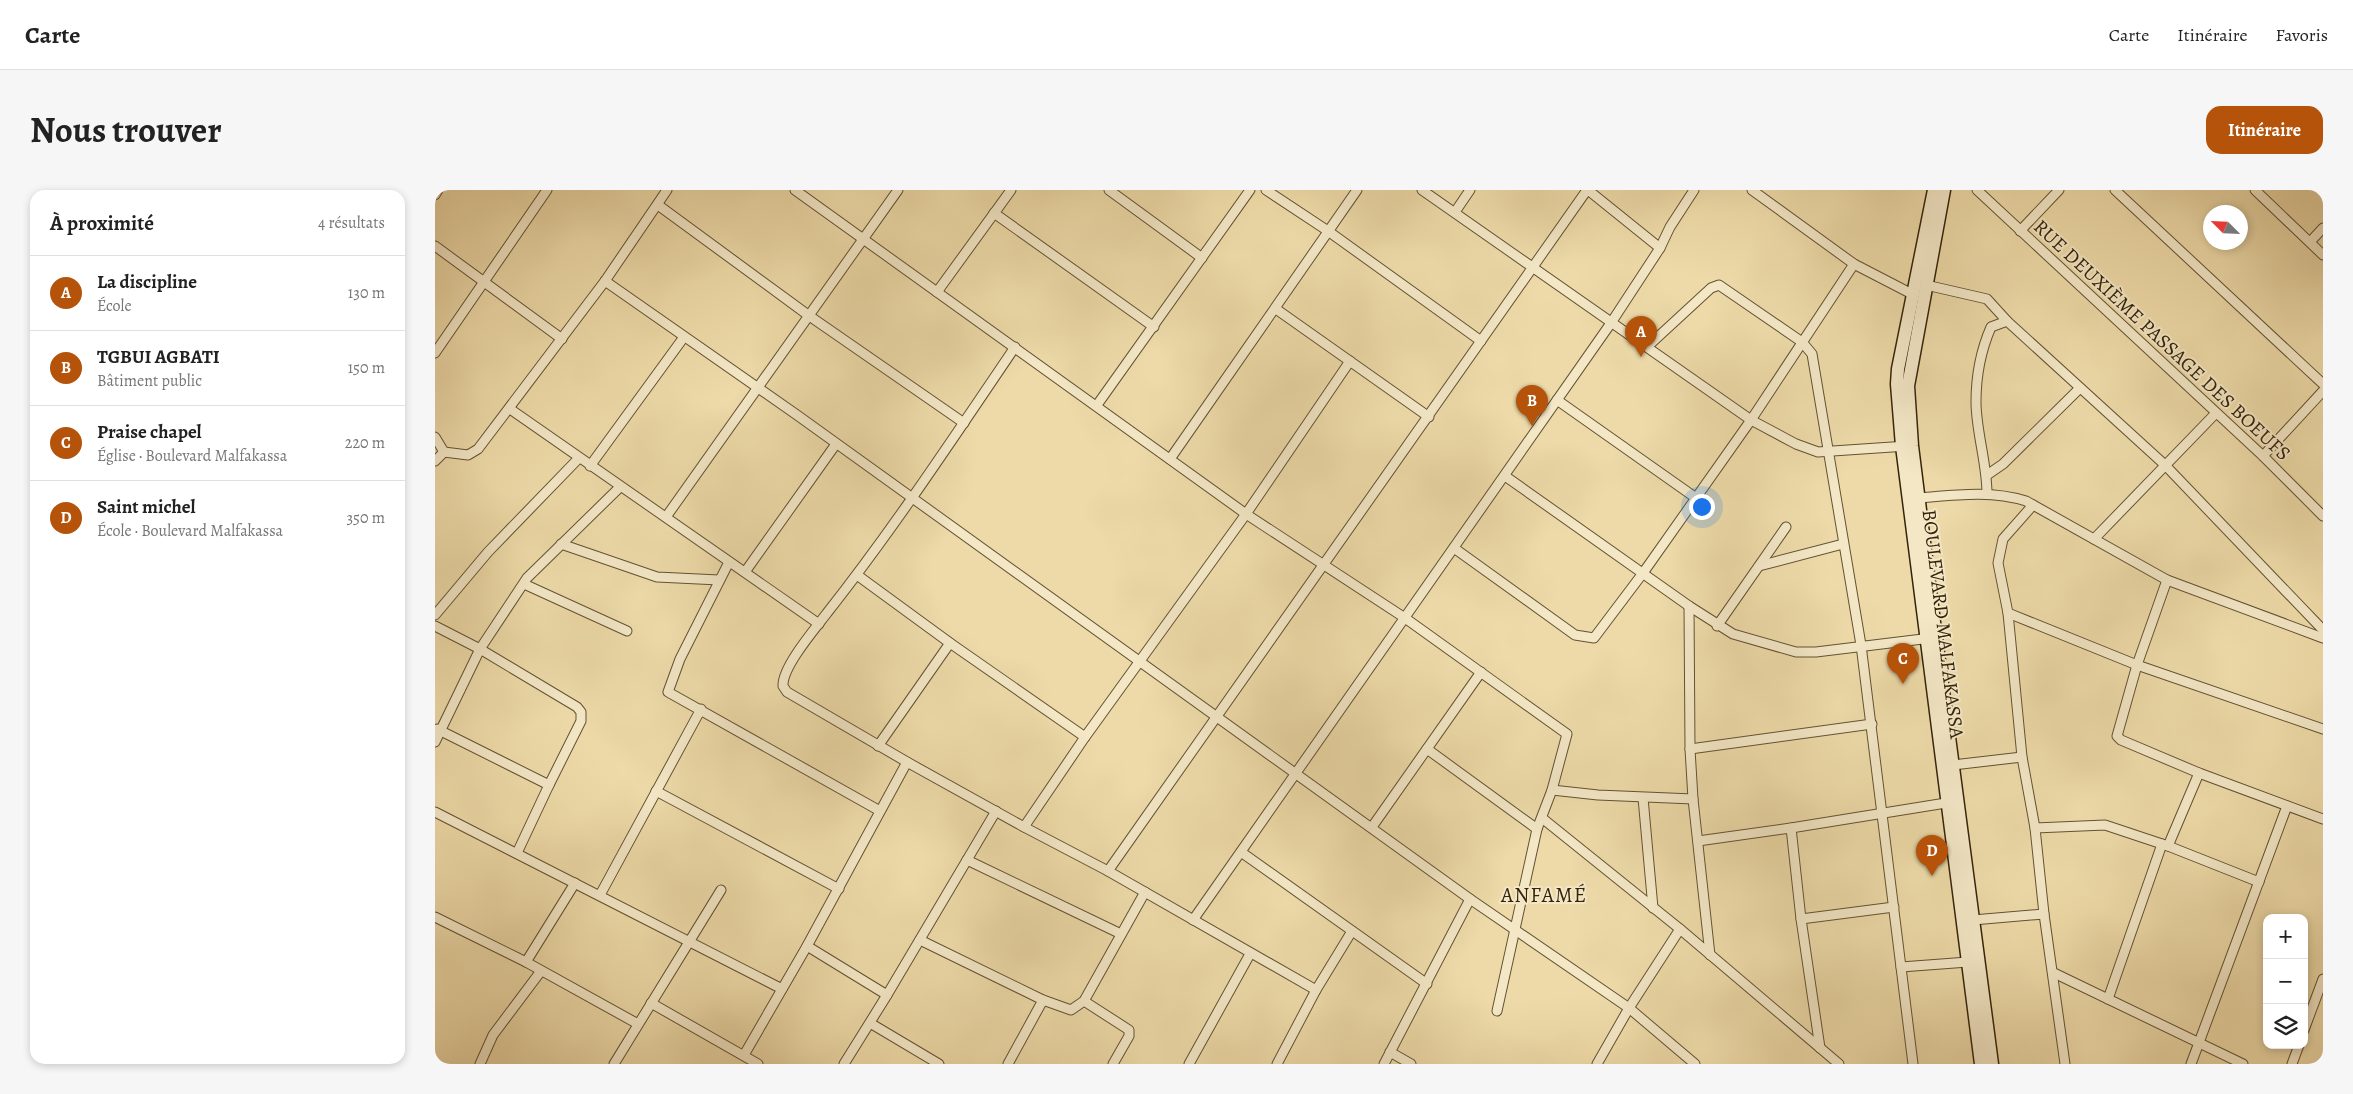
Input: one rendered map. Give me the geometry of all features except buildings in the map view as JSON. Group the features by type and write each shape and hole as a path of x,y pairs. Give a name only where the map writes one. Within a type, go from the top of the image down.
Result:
{"main road":[{"name":"BOULEVARD MALFAKASSA","path":"1934,190 1912,294 1897,384 1907,446 1952,801 1968,962 1981,1064"},
{"name":"BOULEVARD MALFAKASSA","path":"1944,190 1909,370 1907,446 1919,498 1931,638 1953,765 1952,801 1973,920 1992,1064"}],"street":[{"path":"435,195 438,190"},
{"path":"435,353 547,190"},
{"path":"444,452 468,455 474,453 510,409 605,281 667,190"},
{"path":"795,190 1097,405 1246,514 1405,618 1567,734 1552,790 1537,829 1497,1011"},
{"path":"666,517 898,190"},
{"path":"937,292 1011,190"},
{"path":"1109,190 1202,258"},
{"path":"1097,405 1250,190"},
{"path":"1266,190 1328,231 1481,341"},
{"path":"1170,459 1277,309 1357,190"},
{"path":"1422,190 1751,420 1809,450 1829,452 1907,446"},
{"path":"1455,212 1470,190"},
{"path":"1108,871 1429,417 1532,266 1588,190 1660,248"},
{"path":"1193,920 1611,323 1660,248 1670,227 1694,190"},
{"path":"1752,190 1854,264 1912,294"},
{"name":"RUE DEUXIÈME PASSAGE DES BOEUFS","path":"1977,190 2263,456 2323,516"},
{"path":"2020,231 2059,190"},
{"path":"2115,190 2323,384"},
{"path":"2255,190 2323,254"},
{"path":"658,205 808,315 963,423"},
{"path":"994,213 1154,326"},
{"path":"2310,242 2323,228"},
{"path":"435,246 562,339"},
{"path":"1454,548 1575,635 1594,638 1697,498 1854,264"},
{"path":"605,281 759,388 1295,775 1470,899 1629,1008 1695,1064"},
{"path":"1647,347 1711,288 1719,285 1802,342 1812,354 1861,645 1913,1064"},
{"path":"1925,286 1987,299 2007,321 2165,464 2323,630"},
{"path":"1277,309 1429,417"},
{"path":"1987,494 1987,475 1976,403 1982,352 1991,327 2007,321"},
{"path":"590,466 684,337"},
{"path":"1015,347 857,575 819,624 785,673 783,686 787,692 878,746 1024,828 1108,871 1250,954 1316,990"},
{"path":"1024,828 1085,736 1246,514 1350,361"},
{"path":"1987,475 2003,464 2080,388"},
{"path":"2263,456 2323,391"},
{"path":"1557,400 1697,498"},
{"path":"510,409 819,624"},
{"path":"2094,539 2216,413"},
{"path":"435,437 444,452"},
{"path":"745,572 835,444"},
{"path":"435,461 444,452"},
{"path":"435,615 488,552 579,458"},
{"path":"1505,476 1717,626 1733,634 1796,652 1816,652 1861,645 1931,638"},
{"path":"435,742 438,730 480,649 527,578 620,486"},
{"path":"1919,498 1987,494 2008,496 2033,505 2167,580 2323,638"},
{"path":"2033,505 2003,539 1998,563 2008,613 2022,757 2035,828 2044,914 2054,973 2065,1064"},
{"path":"1717,626 1786,527"},
{"path":"561,544 657,577 719,580"},
{"path":"1759,566 1843,544"},
{"path":"729,562 667,690 880,811"},
{"path":"857,575 949,643 1085,736"},
{"path":"2167,580 2137,665 2117,736 2121,740 2199,773 2323,819"},
{"path":"524,584 627,631"},
{"path":"1689,606 1690,749 1693,799 1710,955"},
{"path":"2008,613 2137,665 2323,729"},
{"path":"435,626 480,649 577,707 581,712 581,721 517,853"},
{"path":"878,746 949,643"},
{"path":"1372,828 1481,672"},
{"path":"600,895 701,710"},
{"path":"1690,749 1872,724"},
{"path":"438,730 549,784"},
{"path":"1427,749 1537,829"},
{"path":"1953,765 2022,757"},
{"path":"744,1055 839,889 907,762"},
{"path":"2108,999 2165,845 2199,773"},
{"path":"1552,790 1643,798 1693,799"},
{"path":"656,791 839,889"},
{"path":"1643,798 1653,908"},
{"path":"1697,841 1791,828 1952,801"},
{"path":"2191,1064 2287,806"},
{"path":"844,1064 996,811"},
{"path":"435,812 782,990"},
{"path":"1542,818 1680,929 1839,1064"},
{"path":"2035,828 2105,825 2165,845 2259,882"},
{"path":"1791,828 1801,919 1820,1048"},
{"path":"1241,852 1427,984"},
{"path":"967,860 1121,934"},
{"path":"526,962 575,883"},
{"path":"614,1064 721,890"},
{"path":"920,940 1043,1000 1071,1010 1084,1002 1145,892"},
{"path":"1384,1064 1470,899"},
{"path":"1801,919 1894,907"},
{"path":"1973,920 2044,914"},
{"path":"435,917 526,962 637,1024"},
{"path":"1597,1064 1629,1008 1680,929"},
{"path":"1277,1064 1316,990 1352,931"},
{"path":"807,946 887,995"},
{"path":"1189,1064 1250,954"},
{"path":"1901,967 1968,962"},
{"path":"480,1064 493,1035 541,971"},
{"path":"2054,973 2243,1064"},
{"path":"2308,1021 2321,992 2323,979"},
{"path":"1008,1064 1043,1000"},
{"path":"1084,1002 1129,1030 1129,1036 1113,1064"},
{"path":"651,1003 758,1064"},
{"path":"870,1023 939,1064"},
{"path":"2292,1064 2298,1049"},
{"path":"1390,1052 1411,1064"}],"place":[{"name":"La discipline","path":"1641,357"},
{"name":"TGBUI AGBATI","path":"1532,426"},
{"name":"Praise chapel","path":"1903,684"},
{"name":"Saint michel","path":"1932,876"}],"district":[{"name":"ANFAMÉ","path":"1544,895"}]}
